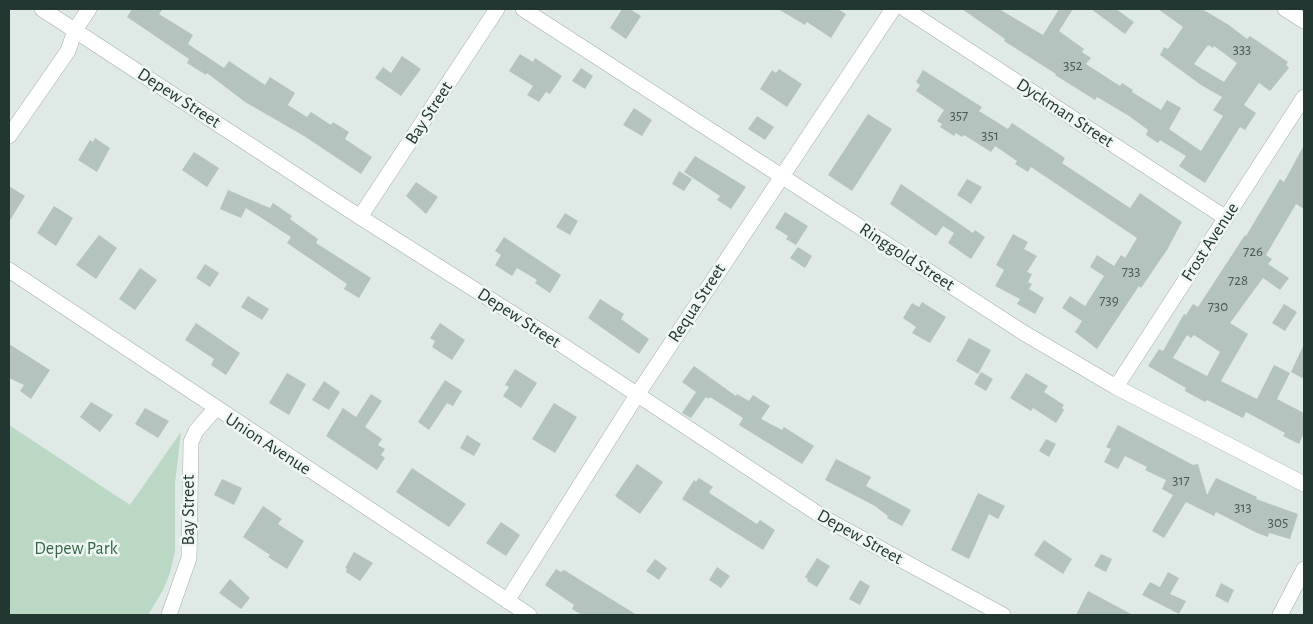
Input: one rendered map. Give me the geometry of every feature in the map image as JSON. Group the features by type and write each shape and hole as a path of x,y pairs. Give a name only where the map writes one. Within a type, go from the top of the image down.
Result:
{"street":[{"name":"Depew Street","path":"42,9 360,217 556,341 826,519 1004,615"},
{"path":"9,136 68,51 75,30 90,9"},
{"name":"Bay Street","path":"360,217 497,9"},
{"name":"Ringgold Street","path":"523,9 1024,333 1116,387 1304,484"},
{"name":"Requa Street","path":"507,601 637,395 893,9"},
{"name":"Dyckman Street","path":"905,9 1226,218"},
{"path":"1285,9 1304,22"},
{"name":"Frost Avenue","path":"1116,387 1304,97"},
{"name":"Union Avenue","path":"9,270 215,409 529,615"},
{"name":"Bay Street","path":"169,615 190,549 191,442 196,431 215,409"},
{"path":"1280,615 1304,569"}],"green space":[{"name":"Depew Park","path":"9,425 130,505 181,432 175,483 175,551 170,573 163,590 148,615 9,615"}],"building":[{"path":"132,9 163,9 159,14 193,35 188,44 224,68 229,61 265,85 270,77 295,93 288,105 307,117 311,112 331,125 333,122 349,132 345,139 372,157 361,174 304,136 245,102 207,73 206,75 187,63 189,59 127,17"},
{"path":"622,9 630,9 641,16 626,39 610,28"},
{"path":"778,9 838,9 846,14 831,38 807,22 805,25"},
{"path":"962,9 999,9 1043,35 1059,9 1073,9 1059,31 1084,49 1082,52 1091,58 1086,64 1120,86 1122,83 1133,90 1132,92 1161,110 1167,100 1181,108 1169,129 1201,151 1223,116 1213,110 1222,97 1201,85 1160,55 1164,47 1168,49 1183,27 1158,9 1202,9 1229,25 1247,39 1250,36 1288,62 1286,65 1289,68 1270,91 1259,83 1244,105 1256,113 1245,130 1240,127 1205,183 1179,166 1186,156 1160,140 1158,143 1146,135 1148,130 1129,116 1097,97 1095,100 1004,41 1005,39","holes":["1208,45 1213,48 1214,46 1237,63 1224,82 1194,64"]},
{"path":"1091,9 1116,9 1134,22 1125,34"},
{"path":"520,54 533,62 535,58 562,76 550,94 546,92 539,102 527,95 533,86 509,71"},
{"path":"402,56 421,69 401,96 375,78 383,67 391,73"},
{"path":"581,68 593,76 585,89 572,81"},
{"path":"779,69 802,84 787,107 760,89 772,70 776,73"},
{"path":"923,70 982,107 979,111 1008,129 1012,123 1065,158 1062,163 1130,208 1140,193 1182,222 1167,250 1141,288 1139,286 1097,349 1075,332 1082,321 1062,308 1070,296 1085,306 1104,276 1090,267 1097,255 1114,266 1121,255 1125,258 1137,238 1031,167 1028,172 1015,164 1017,161 995,146 991,152 964,135 962,137 956,133 954,136 940,127 942,124 937,121 944,110 916,91 920,85 916,82"},
{"path":"634,108 652,120 642,136 623,125"},
{"path":"868,114 892,129 852,191 828,175"},
{"path":"757,116 774,127 765,140 748,129"},
{"path":"95,138 110,148 97,172 78,160 90,140 93,142"},
{"path":"1304,145 1304,209 1296,204 1266,255 1272,259 1268,264 1289,278 1280,290 1263,278 1230,323 1248,334 1221,381 1257,399 1274,365 1290,373 1277,399 1304,413 1304,433 1299,444 1283,436 1285,433 1246,412 1243,418 1207,400 1205,402 1185,391 1186,388 1148,366 1159,349 1163,351 1184,314 1186,315 1193,304 1198,307 1246,236 1280,179 1284,182","holes":["1187,335 1191,338 1194,335 1220,352 1207,376 1173,358"]},
{"path":"194,152 219,168 207,187 182,170"},
{"path":"695,156 746,187 731,209 717,200 720,196 684,172"},
{"path":"679,171 692,179 684,191 672,184"},
{"path":"967,179 982,187 971,204 957,195"},
{"path":"416,182 438,197 426,214 406,196"},
{"path":"901,184 973,233 975,230 985,237 971,259 948,243 954,233 943,226 936,236 890,204"},
{"path":"9,186 25,196 9,222"},
{"path":"228,190 270,208 273,203 292,216 290,219 318,239 316,243 371,278 359,298 344,289 347,284 287,243 291,237 246,208 241,218 220,209"},
{"path":"54,206 73,218 56,246 37,233"},
{"path":"785,212 808,226 796,245 786,239 788,236 775,228"},
{"path":"565,213 578,221 570,235 556,227"},
{"path":"1013,234 1028,242 1024,249 1037,256 1027,272 1032,274 1028,282 1032,284 1029,289 1044,298 1035,314 1017,304 1020,299 995,286 1004,270 996,265"},
{"path":"99,235 117,248 96,279 76,265"},
{"path":"504,237 561,275 550,293 535,283 537,280 517,268 512,276 495,265 501,255 495,251"},
{"path":"798,247 812,256 805,268 790,258"},
{"path":"205,264 219,273 210,287 196,278"},
{"path":"140,268 157,280 135,310 119,299"},
{"path":"248,296 269,309 262,320 241,307"},
{"path":"600,299 624,314 621,319 649,339 639,354 588,318"},
{"path":"922,302 946,317 930,343 912,333 916,327 903,318 912,303 919,307"},
{"path":"1284,304 1297,312 1285,331 1272,323"},
{"path":"196,323 240,353 226,375 211,365 214,359 185,340"},
{"path":"440,323 465,340 452,360 432,347 435,341 430,338"},
{"path":"969,338 991,350 978,374 956,361"},
{"path":"9,344 50,370 31,399 20,391 24,385 9,378"},
{"path":"1304,344 1304,379 1291,372"},
{"path":"694,366 736,396 737,394 749,401 753,395 770,406 761,419 782,430 784,427 814,446 802,464 739,425 743,418 710,397 708,399 706,397 691,418 682,413 696,392 682,382"},
{"path":"515,369 537,383 521,408 503,396 509,387 505,385"},
{"path":"981,372 993,379 986,391 974,384"},
{"path":"287,373 306,384 289,415 269,403"},
{"path":"1026,373 1048,386 1044,392 1064,405 1062,408 1064,410 1056,423 1033,408 1031,411 1010,398"},
{"path":"445,380 462,391 453,406 447,403 429,430 418,422"},
{"path":"324,381 340,392 329,410 312,400"},
{"path":"371,394 382,401 365,427 382,439 378,445 385,449 381,455 385,458 377,470 326,436 343,408 356,417"},
{"path":"91,402 113,415 100,432 80,417"},
{"path":"554,403 577,417 555,453 532,439"},
{"path":"145,408 169,421 158,438 135,424"},
{"path":"1118,425 1193,465 1198,464 1207,495 1216,478 1257,497 1256,499 1298,514 1290,539 1269,533 1268,537 1216,512 1214,516 1186,502 1164,538 1152,531 1173,495 1162,489 1166,480 1145,470 1147,467 1125,456 1118,469 1104,462 1111,449 1106,447"},
{"path":"467,435 481,444 474,456 460,448"},
{"path":"1046,439 1056,444 1049,457 1039,451"},
{"path":"836,459 871,477 866,486 911,510 902,526 887,518 888,516 875,506 825,480"},
{"path":"637,464 663,482 640,514 615,496"},
{"path":"412,468 466,504 449,527 396,492"},
{"path":"699,478 713,487 709,492 711,494 757,524 760,520 775,530 763,550 682,499 694,480 696,482"},
{"path":"222,479 242,488 234,505 214,495"},
{"path":"978,493 1005,506 998,519 989,514 969,559 951,550"},
{"path":"263,506 282,519 278,524 304,541 287,569 243,537"},
{"path":"501,522 520,535 506,556 486,543"},
{"path":"1044,540 1072,559 1063,574 1034,555"},
{"path":"354,552 373,563 360,581 346,572 347,569 345,568"},
{"path":"1101,554 1112,559 1106,572 1094,566"},
{"path":"817,558 830,566 817,587 807,581 808,579 805,577"},
{"path":"655,559 667,568 659,580 646,571"},
{"path":"717,567 730,576 721,588 709,580"},
{"path":"556,569 561,572 564,570 637,615 582,615 572,609 574,605 545,585"},
{"path":"1168,572 1179,578 1170,594 1186,601 1179,614 1142,595 1150,582 1160,587"},
{"path":"230,579 250,598 241,609 219,593"},
{"path":"860,580 870,586 860,605 849,599"},
{"path":"1221,583 1234,590 1228,603 1215,596"},
{"path":"1088,591 1133,615 1076,615"}]}
